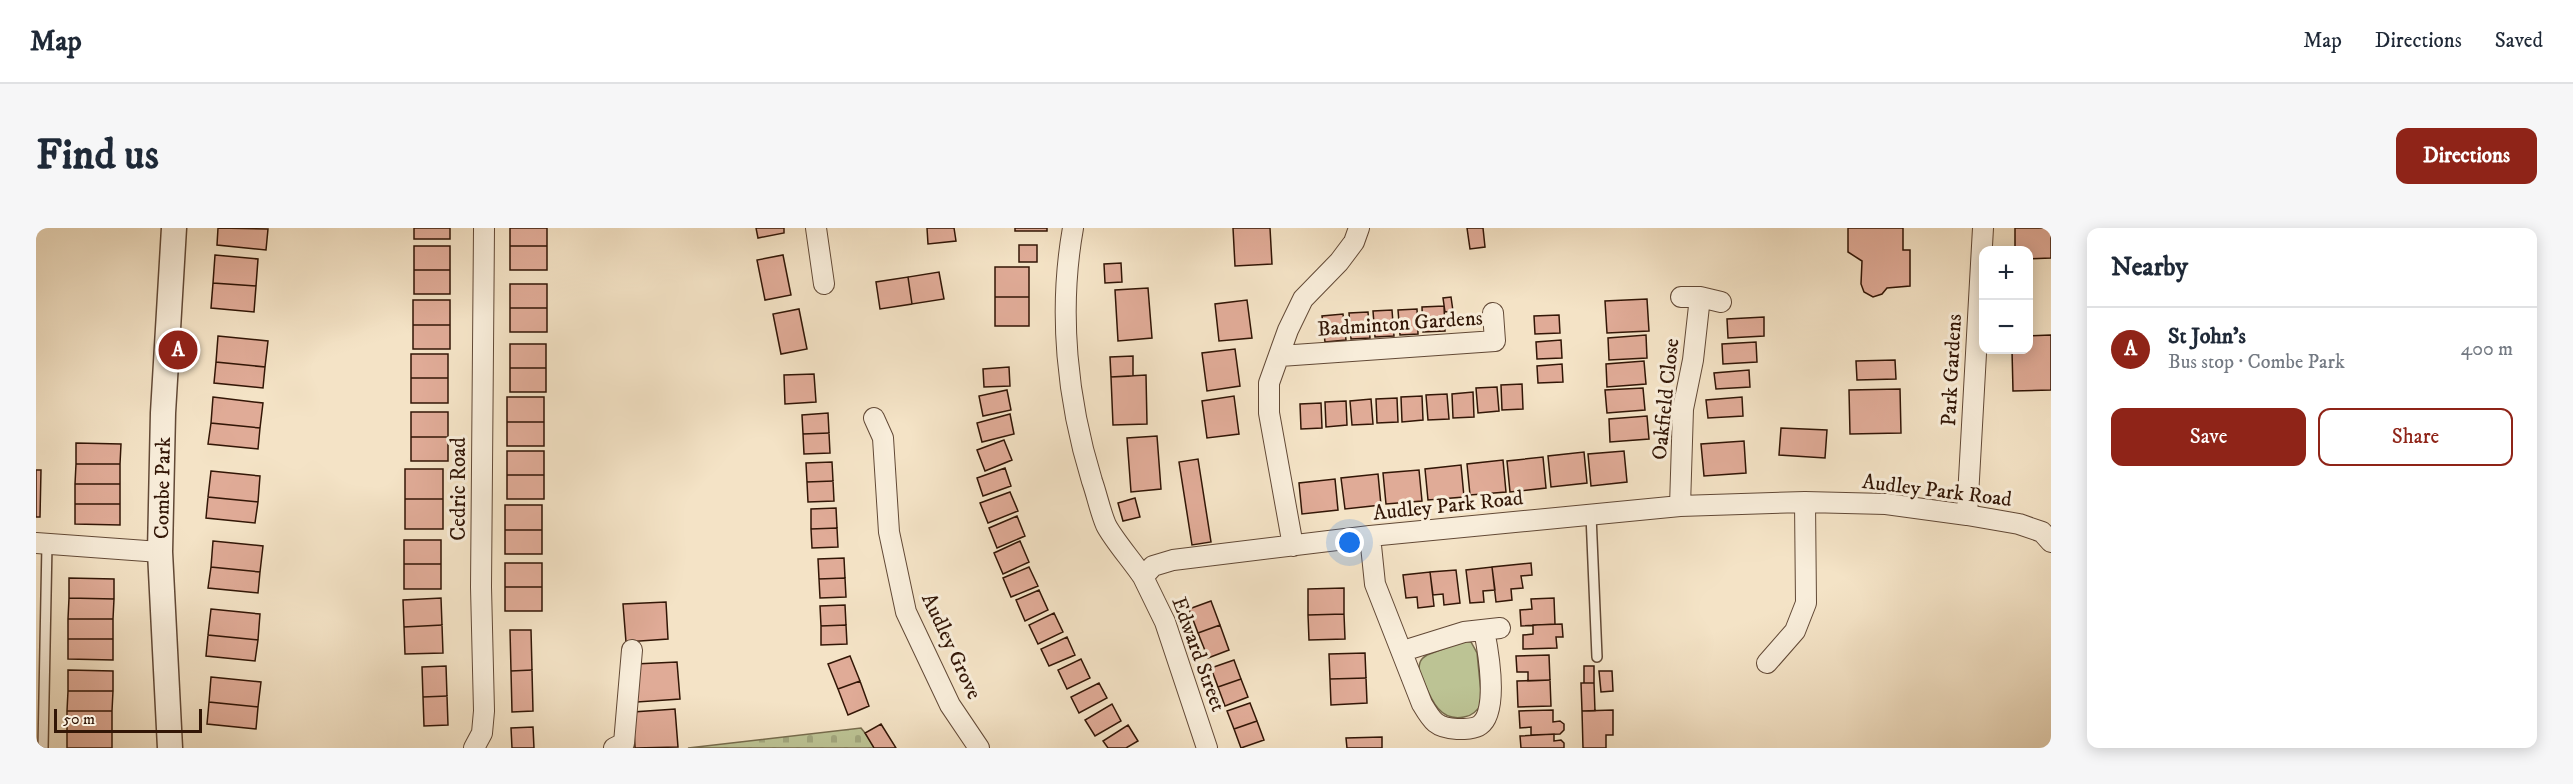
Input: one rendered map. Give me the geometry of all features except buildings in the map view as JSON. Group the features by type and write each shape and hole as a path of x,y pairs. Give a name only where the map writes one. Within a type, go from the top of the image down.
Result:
{"street":[{"name":"Combe Park","path":"170,748 160,552 163,413 174,228"},
{"name":"Cedric Road","path":"474,748 482,733 484,711 481,587 484,228"},
{"path":"816,228 824,284"},
{"path":"1072,228 1067,313 1069,377 1081,443 1106,525 1143,577"},
{"name":"Badminton Gardens","path":"1293,546 1269,413 1269,383 1288,330 1303,299 1339,262 1354,242 1359,228"},
{"name":"Park Gardens","path":"1967,515 1983,228"},
{"name":"Oakfield Close","path":"1680,506 1683,409 1693,360 1690,297 1721,302"},
{"name":"Badminton Gardens","path":"1280,356 1495,340 1493,312"},
{"name":"Audley Grove","path":"874,418 883,438 889,532 906,612 950,705 979,748"},
{"path":"1767,663 1795,631 1806,603 1805,502"},
{"name":"Audley Park Road","path":"1143,577 1153,566 1173,560 1370,536 1680,506 1805,502 1886,504 2019,524 2042,532 2051,542"},
{"path":"1370,536 1375,584 1422,704 1431,719 1443,728 1461,729 1480,726 1489,715 1491,699 1488,649 1492,629 1464,632 1402,651"},
{"path":"41,544 160,552"},
{"name":"Edward Street","path":"1143,577 1165,622 1207,748"},
{"path":"614,748 624,743 632,650"}],"lane":[{"path":"1591,515 1597,657"},
{"path":"41,544 40,687 43,748"}],"green space":[{"path":"1464,641 1471,642 1477,653 1482,703 1470,715 1454,718 1440,711 1435,704 1419,671 1419,666 1421,660 1427,655"},
{"path":"861,728 877,748 688,748"}],"place":[{"name":"St John's","path":"178,350"}]}
